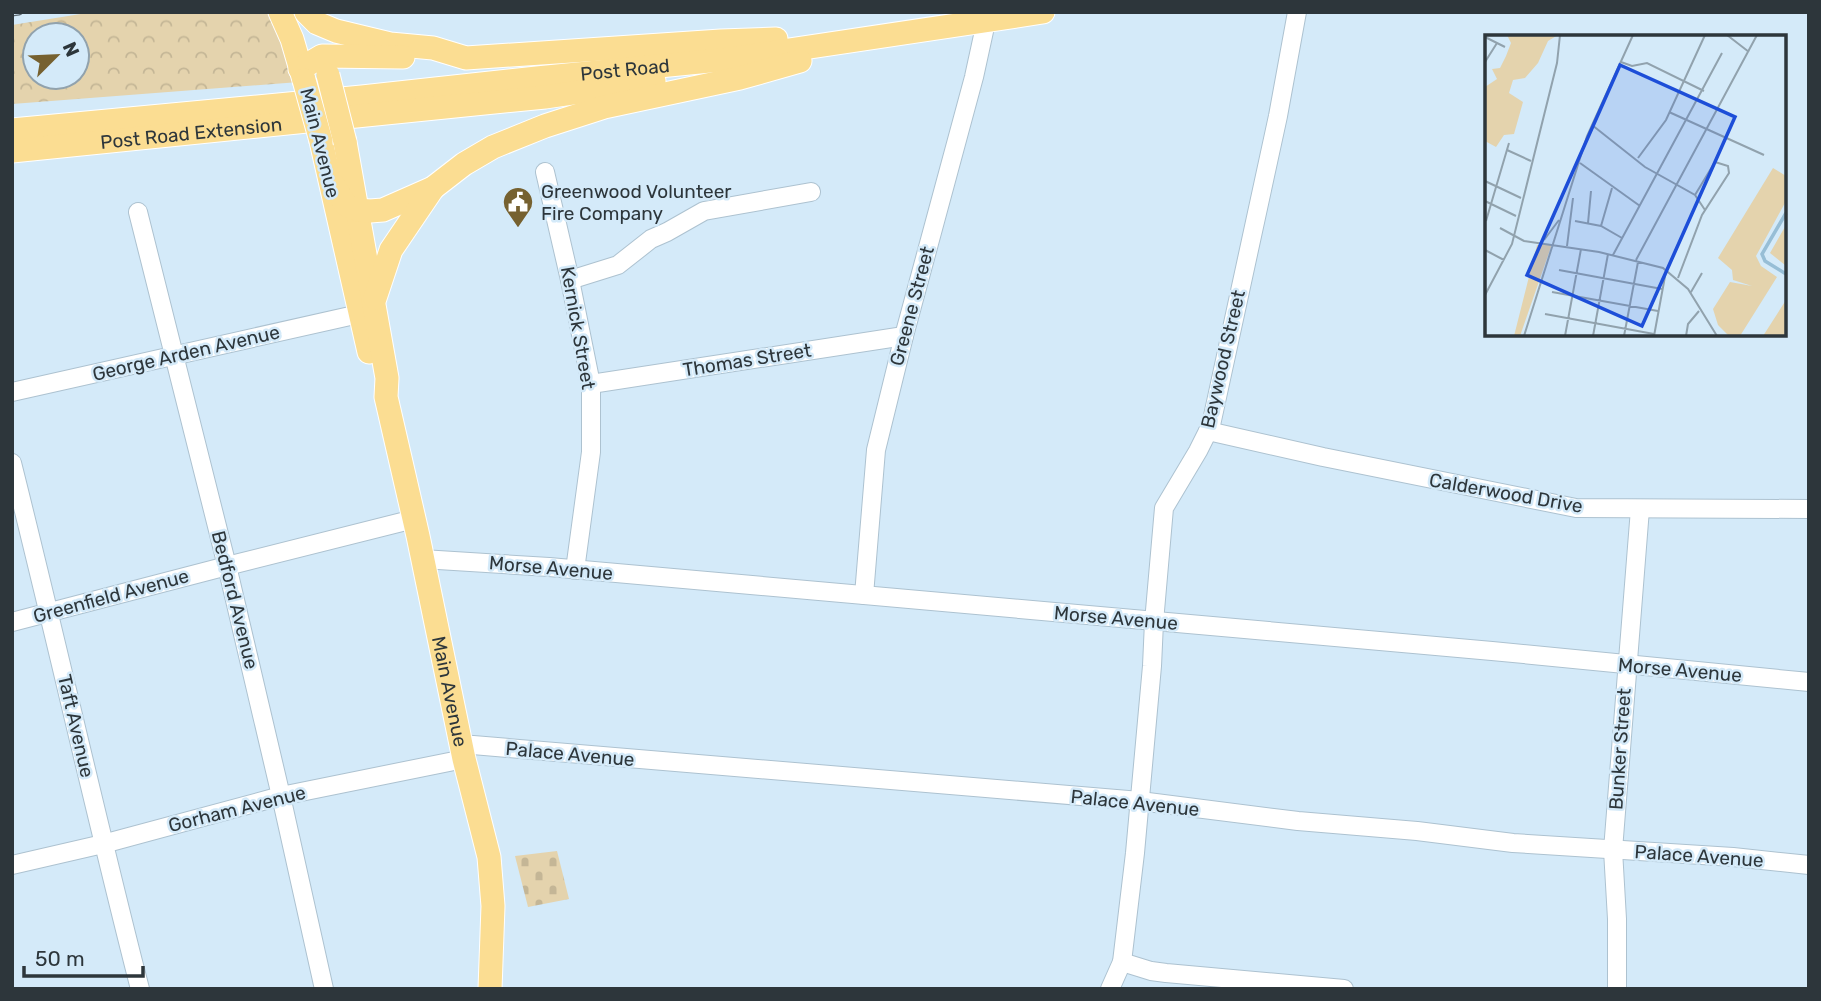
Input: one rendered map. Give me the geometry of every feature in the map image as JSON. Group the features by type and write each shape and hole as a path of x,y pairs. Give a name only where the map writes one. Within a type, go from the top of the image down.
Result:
{"main road":[{"name":"Main Avenue","path":"280,12 292,39 387,378 386,397 463,752 489,857 493,906 490,989"},
{"name":"Main Avenue","path":"305,12 325,66 345,142 358,210 367,307"},
{"path":"305,12 317,23 335,32 390,44 433,48 466,58"},
{"name":"Post Road","path":"367,106 545,97 671,78 887,35 1043,12"},
{"path":"302,74 325,66 721,41 887,35"},
{"path":"331,181 346,205 358,210 383,210 433,188 464,164 493,147 545,126 604,107 740,78 887,35"},
{"name":"Post Road Extension","path":"12,130 367,106"},
{"name":"Post Road Extension","path":"12,151 367,106"},
{"path":"367,307 391,250 433,188"}],"street":[{"name":"Baywood Street","path":"1110,989 1122,962 1140,801 1164,508 1208,431 1273,141 1297,12"},
{"name":"Greene Street","path":"864,595 876,450 974,76 985,22"},
{"name":"Kernick Street","path":"545,172 591,384 591,452 575,570"},
{"path":"570,280 618,265 651,239 704,211 811,192"},
{"name":"Bedford Avenue","path":"138,212 227,566 282,796 324,989"},
{"name":"George Arden Avenue","path":"12,392 175,356 367,307"},
{"name":"Thomas Street","path":"591,384 904,336"},
{"name":"Calderwood Drive","path":"1208,431 1576,508 1809,509"},
{"name":"Taft Avenue","path":"12,463 50,611 139,989"},
{"name":"Bunker Street","path":"1617,989 1617,919 1612,850 1640,509"},
{"name":"Greenfield Avenue","path":"12,622 414,519"},
{"name":"Morse Avenue","path":"422,559 864,595 1809,682"},
{"name":"Gorham Avenue","path":"12,865 463,752"},
{"name":"Palace Avenue","path":"463,752 1140,801 1298,821 1418,831 1513,843 1733,857 1809,865"},
{"path":"1122,962 1166,973 1344,989"}],"green space":[{"path":"93,12 279,12 299,82 12,104 12,25 21,24 21,91 91,91 91,21 37,21"},
{"path":"557,851 569,899 528,907 515,856"}],"railway":[{"path":"12,13 19,12"}],"place":[{"name":"Greenwood Volunteer Fire Company","path":"518,229"}]}
